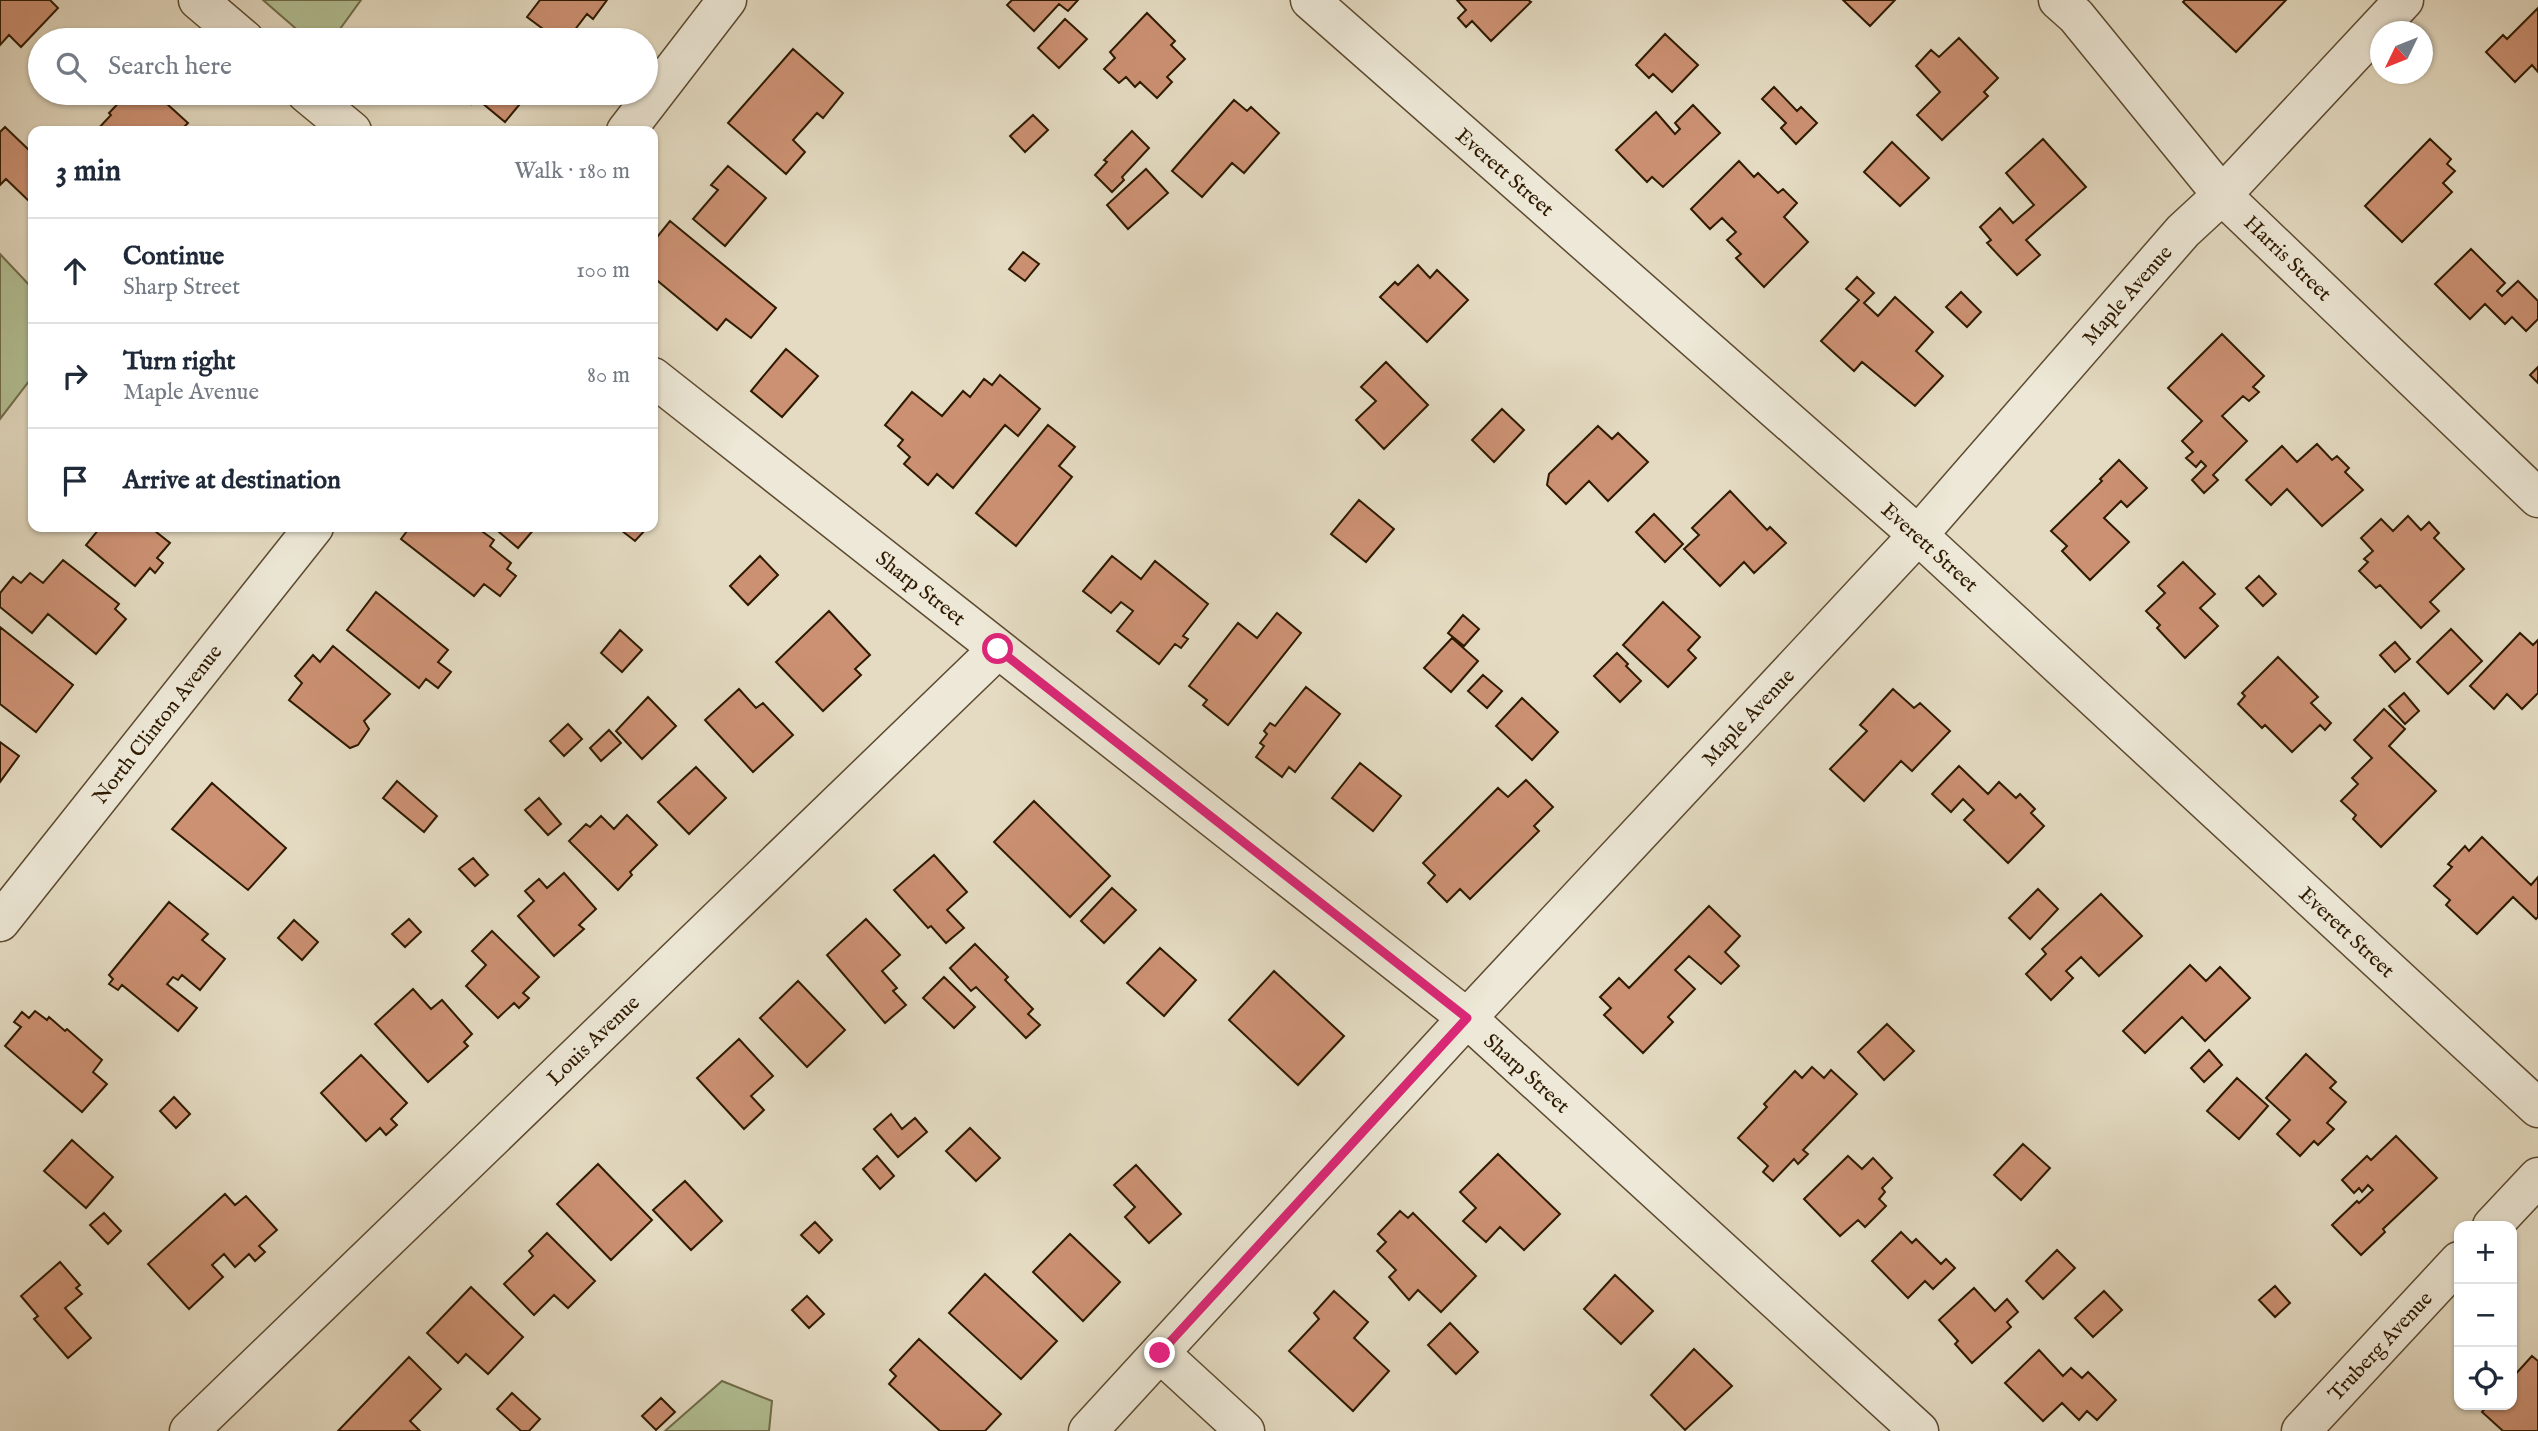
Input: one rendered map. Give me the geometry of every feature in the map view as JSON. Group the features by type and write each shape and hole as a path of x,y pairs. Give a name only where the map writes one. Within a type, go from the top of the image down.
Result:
{"street":[{"path":"198,0 231,28"},
{"path":"658,89 727,0"},
{"name":"Everett Street","path":"1310,0 1918,535 2538,1108"},
{"name":"Harris Street","path":"2058,0 2076,16 2222,195 2538,498"},
{"name":"Maple Avenue","path":"1088,1431 1467,1018 1918,535 2183,231 2222,195 2404,0"},
{"path":"321,105 346,126"},
{"path":"630,126 646,105"},
{"name":"Sharp Street","path":"658,381 1467,1018 1919,1431"},
{"name":"North Clinton Avenue","path":"0,922 310,532"},
{"name":"Louis Avenue","path":"189,1431 998,649"},
{"path":"2497,1221 2538,1177"},
{"name":"Truberg Avenue","path":"2301,1431 2454,1266"},
{"path":"1160,1353 1245,1431"}],"green space":[{"path":"263,0 361,0 341,28 295,28"},
{"path":"0,254 28,284 28,383 0,419"},
{"path":"722,1381 772,1401 769,1431 665,1431"}],"building":[{"path":"0,0 50,0 58,8 39,28 28,28 28,40 21,47 9,35 0,45"},
{"path":"540,0 607,0 593,19 587,14 576,28 542,28 527,17"},
{"path":"1012,0 1078,0 1068,11 1059,4 1034,31 1007,5"},
{"path":"1457,0 1531,2 1491,41 1472,21 1466,27 1458,18 1466,10"},
{"path":"1843,0 1895,0 1870,26"},
{"path":"2286,0 2236,52 2183,2"},
{"path":"2538,8 2538,72 2532,65 2515,82 2486,52 2503,35 2507,39"},
{"path":"1147,13 1175,41 1171,45 1185,59 1167,77 1172,82 1157,98 1140,82 1135,87 1126,77 1119,83 1104,69 1115,58 1110,52"},
{"path":"1065,19 1087,39 1059,68 1038,48"},
{"path":"1665,34 1698,65 1672,92 1653,74 1649,78 1636,65"},
{"path":"1959,38 1998,78 1984,92 1988,96 1942,140 1917,115 1940,92 1916,66 1931,50 1939,57"},
{"path":"793,49 843,93 823,118 817,113 793,140 805,152 786,174 728,123"},
{"path":"1774,87 1797,111 1801,107 1817,123 1796,144 1781,128 1786,123 1762,99"},
{"path":"1234,100 1247,111 1251,107 1279,133 1244,173 1232,163 1202,197 1172,171"},
{"path":"117,105 168,105 188,123 185,126 101,126 111,115 109,113"},
{"path":"484,105 519,105 505,122"},
{"path":"1693,105 1720,133 1663,187 1652,177 1647,182 1616,150 1656,112 1675,134 1680,129 1675,123"},
{"path":"1033,115 1048,130 1025,152 1010,136"},
{"path":"5,127 28,149 28,200 6,179 0,185 0,132"},
{"path":"1132,131 1149,148 1112,192 1095,175 1107,162 1104,160"},
{"path":"2043,139 2086,187 2026,240 2040,255 2017,275 1987,243 1991,240 1980,227 2000,208 2013,223 2034,205 2006,173"},
{"path":"2430,139 2451,159 2447,164 2455,171 2443,183 2452,192 2402,242 2365,206"},
{"path":"1892,142 1929,178 1900,206 1864,172"},
{"path":"1739,161 1754,177 1758,173 1778,193 1783,189 1797,203 1784,217 1808,242 1764,287 1736,258 1741,254 1727,240 1736,232 1722,218 1710,229 1691,209"},
{"path":"728,166 766,198 725,246 693,219 718,190 711,185"},
{"path":"1146,169 1168,193 1128,229 1107,205"},
{"path":"670,221 776,308 751,338 726,319 717,330 658,281 658,236"},
{"path":"2471,249 2505,283 2497,291 2502,296 2518,281 2538,301 2538,319 2526,331 2512,317 2505,324 2485,304 2470,319 2435,284"},
{"path":"1023,252 1039,264 1025,281 1009,269"},
{"path":"1418,265 1430,278 1437,270 1468,300 1427,342 1380,297 1395,282 1398,285"},
{"path":"1857,277 1874,293 1864,303 1878,316 1895,297 1933,332 1916,351 1943,376 1915,406 1862,362 1854,371 1821,341 1859,300 1846,289"},
{"path":"1961,292 1981,312 1967,327 1946,307"},
{"path":"2222,334 2264,376 2253,387 2259,392 2249,401 2243,396 2222,416 2247,441 2213,475 2218,480 2204,493 2192,480 2206,466 2201,461 2196,467 2186,458 2193,452 2182,441 2202,421 2168,388"},
{"path":"786,349 818,376 782,417 751,391"},
{"path":"1386,362 1428,405 1384,449 1356,420 1376,401 1361,387"},
{"path":"2538,367 2538,383 2530,375"},
{"path":"1000,375 1040,409 1018,436 1005,425 953,488 937,474 928,485 904,464 910,457 898,446 903,440 885,425 912,392 942,416 963,391 970,397 984,379 992,385"},
{"path":"1502,409 1524,430 1494,462 1472,440"},
{"path":"1048,425 1075,447 1059,466 1072,477 1016,546 976,513"},
{"path":"1598,426 1612,439 1618,433 1648,462 1608,501 1589,481 1566,504 1547,485 1549,474"},
{"path":"2317,444 2332,460 2337,456 2349,468 2345,472 2363,490 2322,526 2287,489 2271,505 2246,480 2282,446 2297,462"},
{"path":"2119,460 2147,488 2127,507 2121,501 2104,518 2129,542 2090,580 2062,551 2067,546 2051,531 2102,481 2100,479"},
{"path":"1730,491 1767,530 1770,527 1786,543 1754,573 1744,562 1720,586 1684,549 1699,535 1692,528"},
{"path":"1359,500 1394,529 1366,562 1331,534"},
{"path":"1654,514 1683,544 1665,562 1636,532"},
{"path":"2408,516 2421,530 2429,522 2439,533 2434,538 2464,569 2430,602 2439,611 2421,628 2380,585 2376,588 2359,571 2368,562 2364,559 2373,551 2361,538 2381,519 2393,531"},
{"path":"97,532 156,532 170,543 157,558 163,563 155,573 150,568 135,586 86,545"},
{"path":"406,532 483,532 494,540 490,546 511,563 507,569 516,576 500,596 484,584 474,596 401,539"},
{"path":"499,532 532,532 518,548"},
{"path":"623,532 643,532 635,541"},
{"path":"760,556 778,575 748,605 730,586"},
{"path":"1112,556 1141,579 1155,561 1208,604 1183,636 1188,639 1181,648 1175,644 1159,664 1117,631 1133,611 1121,602 1111,613 1083,591"},
{"path":"63,560 119,604 115,609 126,619 96,654 48,614 32,633 0,607 0,593 13,577 21,583 30,573 43,583"},
{"path":"2183,562 2215,594 2200,608 2218,626 2185,658 2157,628 2160,625 2146,611 2165,593 2158,586"},
{"path":"2259,576 2276,594 2263,606 2246,588"},
{"path":"376,592 448,650 438,662 451,672 438,688 426,679 419,688 347,630"},
{"path":"1663,602 1700,637 1688,650 1696,658 1668,687 1623,645"},
{"path":"829,611 870,655 855,669 861,675 823,711 776,662"},
{"path":"1277,613 1301,633 1228,725 1203,705 1207,700 1189,686 1238,623 1257,638"},
{"path":"1463,615 1479,629 1464,646 1448,633"},
{"path":"0,627 73,685 36,732 0,704"},
{"path":"2451,629 2482,661 2448,694 2417,662"},
{"path":"620,630 642,650 622,672 601,653"},
{"path":"2520,633 2533,645 2538,640 2538,693 2522,709 2507,694 2494,709 2470,686"},
{"path":"1452,638 1478,661 1451,692 1424,668"},
{"path":"2395,642 2410,659 2395,672 2380,655"},
{"path":"333,646 390,694 364,721 369,729 358,745 350,748 289,700 302,683 295,676 313,655 320,662"},
{"path":"1617,653 1641,681 1620,702 1594,676"},
{"path":"2278,657 2318,697 2311,703 2331,723 2325,730 2320,725 2292,752 2265,725 2262,728 2238,704 2245,696 2242,693"},
{"path":"1483,675 1502,691 1487,708 1468,691"},
{"path":"1306,687 1340,714 1295,772 1289,767 1282,777 1256,757 1264,746 1260,743 1267,734 1264,731 1270,723 1275,726"},
{"path":"739,689 756,708 763,703 793,735 753,772 705,720"},
{"path":"1893,689 1914,708 1920,703 1950,731 1912,771 1901,761 1864,801 1830,769 1867,731 1860,725"},
{"path":"2404,693 2419,711 2405,724 2389,706"},
{"path":"648,697 676,726 642,759 616,731"},
{"path":"1522,698 1558,732 1532,760 1496,726"},
{"path":"2384,709 2405,729 2389,746 2436,791 2381,847 2353,819 2356,815 2341,801 2358,784 2352,778 2372,758 2354,740"},
{"path":"568,724 582,739 564,756 550,741"},
{"path":"609,730 621,743 601,761 590,748"},
{"path":"0,742 19,756 0,782"},
{"path":"1360,763 1401,796 1373,831 1332,798"},
{"path":"1959,766 1988,794 1999,782 2016,798 2020,794 2035,809 2031,813 2044,826 2008,863 1964,820 1974,810 1963,799 1951,812 1932,794"},
{"path":"696,767 726,798 689,834 658,802"},
{"path":"1526,780 1553,807 1534,826 1539,831 1470,899 1460,889 1447,902 1428,883 1435,875 1423,863 1498,788 1508,797"},
{"path":"397,781 437,816 424,832 383,798"},
{"path":"212,783 286,848 248,890 172,829"},
{"path":"539,798 561,824 548,835 525,810"},
{"path":"1034,801 1110,876 1070,917 994,842"},
{"path":"627,815 657,845 630,872 632,875 618,890 569,841 586,824 590,827 601,816 614,829"},
{"path":"2482,837 2531,885 2538,877 2536,919 2513,897 2477,934 2446,905 2450,900 2434,886 2452,867 2448,864 2465,846 2469,851"},
{"path":"934,855 967,892 947,910 964,928 946,943 931,926 928,928 894,890"},
{"path":"473,858 488,875 475,886 459,869"},
{"path":"564,873 596,909 579,925 584,929 554,956 518,916 534,901 525,891 539,879 547,888"},
{"path":"1112,888 1136,910 1104,943 1081,921"},
{"path":"2038,889 2058,909 2030,939 2009,918"},
{"path":"2101,894 2142,936 2099,976 2081,957 2066,971 2073,978 2051,1000 2026,974 2046,954 2042,949"},
{"path":"169,902 208,934 202,940 225,959 200,990 182,975 178,980 173,977 167,984 197,1008 178,1031 122,985 118,990 109,984 113,979 109,975"},
{"path":"1709,906 1740,936 1725,952 1739,966 1721,984 1689,956 1675,970 1695,989 1668,1017 1673,1022 1643,1053 1604,1015 1611,1008 1600,997 1619,978 1629,988"},
{"path":"409,919 421,932 405,947 392,934"},
{"path":"866,919 900,955 882,971 897,988 893,991 906,1005 885,1023 827,955"},
{"path":"294,920 318,942 302,960 278,938"},
{"path":"492,931 539,977 523,993 529,998 519,1008 514,1003 498,1018 466,986 486,965 472,951"},
{"path":"975,944 1008,977 1005,980 1033,1009 1028,1014 1040,1025 1026,1038 976,987 971,991 950,968"},
{"path":"1160,948 1196,980 1164,1016 1127,983"},
{"path":"2190,965 2206,981 2220,967 2250,998 2205,1041 2182,1017 2145,1053 2123,1031"},
{"path":"1274,971 1344,1036 1298,1085 1229,1020"},
{"path":"944,977 975,1007 954,1028 923,998"},
{"path":"798,981 845,1030 807,1067 760,1018"},
{"path":"413,989 431,1009 442,1000 472,1034 464,1042 468,1046 428,1082 375,1024"},
{"path":"35,1011 47,1020 49,1017 65,1031 67,1029 102,1060 93,1072 107,1084 82,1112 5,1046 21,1027 14,1022 22,1012 29,1018"},
{"path":"1887,1024 1914,1051 1884,1080 1858,1052"},
{"path":"739,1039 773,1076 751,1096 764,1110 744,1129 697,1078"},
{"path":"2209,1050 2222,1065 2204,1082 2191,1068"},
{"path":"2306,1054 2336,1082 2330,1088 2346,1102 2327,1123 2334,1129 2318,1145 2314,1141 2300,1156 2277,1134 2290,1120 2266,1098"},
{"path":"361,1055 407,1103 391,1119 397,1125 386,1135 380,1128 366,1141 321,1093"},
{"path":"1812,1067 1824,1078 1831,1070 1857,1094 1803,1150 1808,1154 1798,1164 1794,1159 1773,1181 1763,1172 1768,1166 1738,1138 1767,1107 1764,1104 1795,1071 1802,1078"},
{"path":"2237,1078 2268,1106 2239,1139 2207,1111"},
{"path":"174,1097 190,1114 176,1128 160,1111"},
{"path":"891,1114 902,1129 915,1118 927,1132 898,1157 874,1129"},
{"path":"970,1128 1000,1158 976,1181 946,1151"},
{"path":"2396,1136 2437,1178 2383,1229 2385,1232 2361,1255 2332,1225 2373,1190 2368,1185 2362,1192 2359,1188 2354,1193 2342,1180 2367,1156 2371,1160"},
{"path":"72,1140 113,1177 86,1208 44,1171"},
{"path":"2023,1144 2050,1168 2021,1200 1994,1175"},
{"path":"1498,1154 1560,1214 1524,1250 1500,1227 1486,1242 1463,1221 1476,1208 1460,1192"},
{"path":"877,1156 894,1176 880,1189 863,1169"},
{"path":"1848,1156 1862,1169 1873,1158 1892,1178 1882,1188 1885,1192 1879,1199 1886,1206 1865,1227 1858,1220 1840,1236 1804,1199"},
{"path":"598,1164 652,1220 611,1260 557,1204"},
{"path":"1136,1165 1181,1214 1149,1243 1125,1217 1135,1207 1114,1185"},
{"path":"685,1181 722,1221 691,1250 653,1210"},
{"path":"225,1194 235,1205 246,1196 277,1230 259,1246 265,1252 255,1261 249,1254 235,1267 224,1254 212,1265 223,1277 189,1309 148,1264"},
{"path":"1400,1211 1408,1218 1413,1213 1476,1276 1441,1312 1418,1290 1409,1300 1389,1277 1396,1270 1377,1251 1386,1242 1378,1234"},
{"path":"104,1213 121,1231 108,1244 90,1225"},
{"path":"815,1222 832,1240 819,1253 801,1235"},
{"path":"1901,1232 1912,1243 1916,1239 1941,1264 1946,1259 1955,1268 1933,1289 1925,1281 1908,1298 1872,1261"},
{"path":"547,1233 595,1281 568,1308 554,1295 534,1315 504,1284 533,1256 529,1251"},
{"path":"1070,1234 1120,1282 1083,1321 1033,1272"},
{"path":"2057,1250 2075,1268 2043,1299 2026,1281"},
{"path":"60,1262 80,1285 76,1288 82,1294 65,1308 91,1338 68,1358 34,1319 38,1316 21,1296"},
{"path":"985,1274 1057,1341 1021,1379 949,1313"},
{"path":"1615,1275 1653,1311 1621,1344 1584,1309"},
{"path":"2275,1286 2290,1303 2275,1317 2259,1300"},
{"path":"471,1287 523,1337 488,1374 466,1354 458,1363 427,1333"},
{"path":"1974,1288 1995,1311 2007,1299 2018,1312 2007,1322 2011,1327 1972,1363 1955,1344 1958,1341 1939,1320"},
{"path":"1334,1291 1368,1322 1354,1338 1389,1371 1353,1411 1289,1351 1319,1319 1314,1313"},
{"path":"2104,1291 2122,1310 2093,1337 2075,1318"},
{"path":"807,1296 824,1314 809,1328 792,1310"},
{"path":"1450,1323 1478,1352 1456,1374 1428,1345"},
{"path":"919,1339 1001,1414 985,1431 940,1431 889,1384 896,1376 890,1370"},
{"path":"1694,1349 1732,1386 1685,1430 1651,1395"},
{"path":"2039,1350 2063,1376 2071,1368 2082,1378 2088,1372 2116,1400 2097,1420 2087,1411 2079,1420 2062,1403 2043,1421 2005,1383"},
{"path":"2532,1356 2538,1361 2538,1431 2503,1431 2482,1412 2517,1410 2517,1372"},
{"path":"409,1357 441,1389 410,1421 420,1431 338,1431"},
{"path":"512,1393 540,1419 529,1431 521,1431 497,1409"},
{"path":"661,1398 675,1412 656,1430 642,1416"}],"route":[{"path":"998,649 1467,1018 1160,1353"}]}
